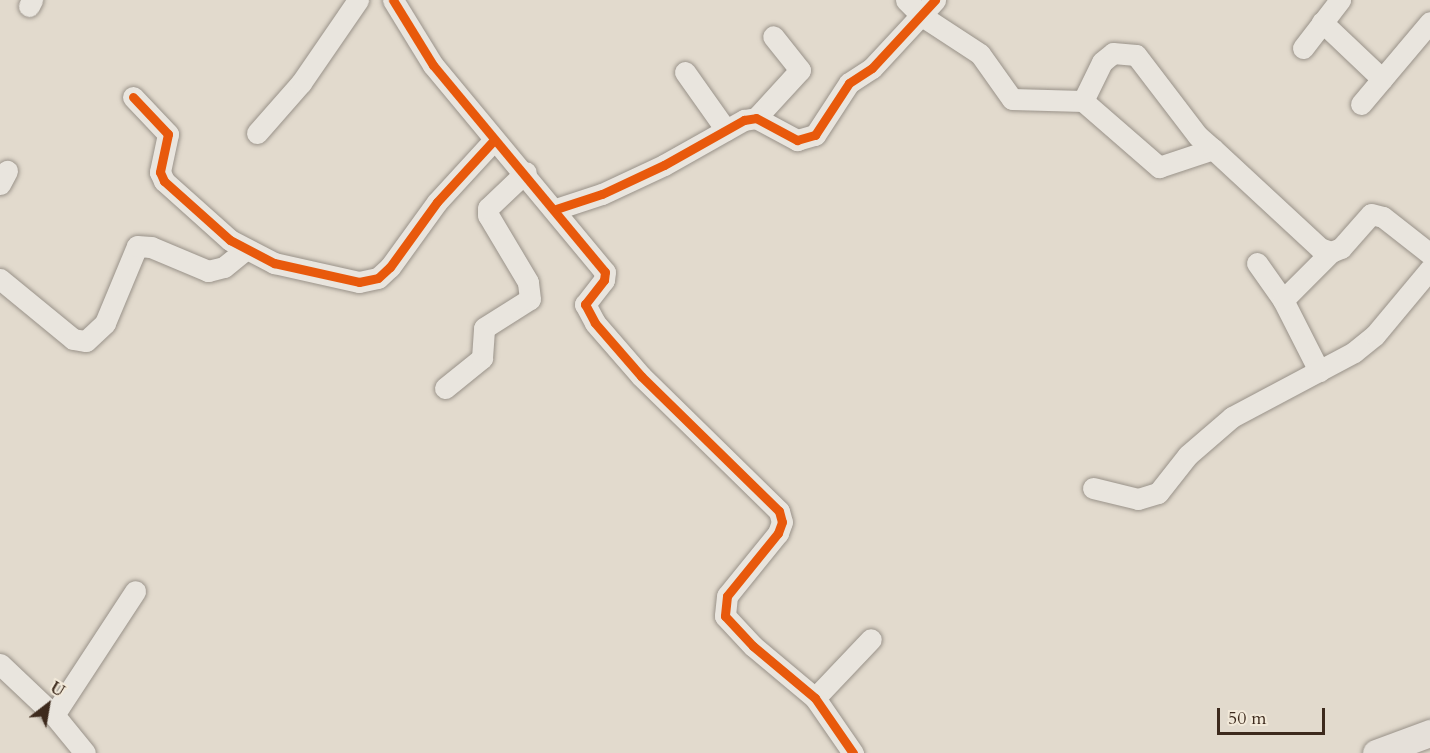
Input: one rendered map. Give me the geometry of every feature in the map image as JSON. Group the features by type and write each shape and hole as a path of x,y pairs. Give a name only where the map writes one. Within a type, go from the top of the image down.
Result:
{"main road":[{"path":"1376,753 1430,733"}],"street":[{"path":"257,133 302,83 358,0"},
{"path":"393,0 433,65 494,140 526,172 556,208 605,272 604,280 585,304 595,323 641,376 779,511 782,522 778,533 727,596 725,616 753,646 816,698 853,753"},
{"path":"906,0 922,16 980,54 992,67 1007,96 1025,100 1083,101 1159,167 1213,149"},
{"path":"756,118 797,140 815,135 849,83 872,68 935,0"},
{"path":"1303,48 1326,9 1382,79"},
{"path":"1361,104 1429,25"},
{"path":"556,208 622,184 726,130 756,118 800,70 773,36"},
{"path":"1083,101 1102,62 1113,52 1128,51 1149,68 1198,136 1320,248 1331,252"},
{"path":"685,72 726,130"},
{"path":"133,97 168,134 160,172 164,181 244,251 319,274 359,282 378,278 390,267 437,202 494,140"},
{"path":"445,388 482,358 484,328 530,299 528,282 488,215 488,208 526,172"},
{"path":"1283,300 1331,252 1341,248 1371,214 1383,217 1428,246"},
{"path":"0,279 73,339 86,341 105,323 137,246 151,247 208,271 224,267 244,251"},
{"path":"1257,263 1283,300 1318,371"},
{"path":"1093,488 1138,499 1158,493 1188,455 1232,417 1318,371 1375,335 1430,269"},
{"path":"54,715 135,591"},
{"path":"816,698 872,639"},
{"path":"0,664 54,715 84,753"}],"cycle path":[{"path":"393,0 433,65 605,272 604,280 585,304 595,323 641,376 779,511 782,522 778,533 727,596 725,616 753,646 815,698 853,753"},
{"path":"556,209 602,194 664,165 744,120 756,118 797,140 815,135 849,83 872,68 935,0"},
{"path":"133,97 168,134 160,172 164,181 230,240 274,263 359,282 378,278 390,267 437,202 494,140"}]}
